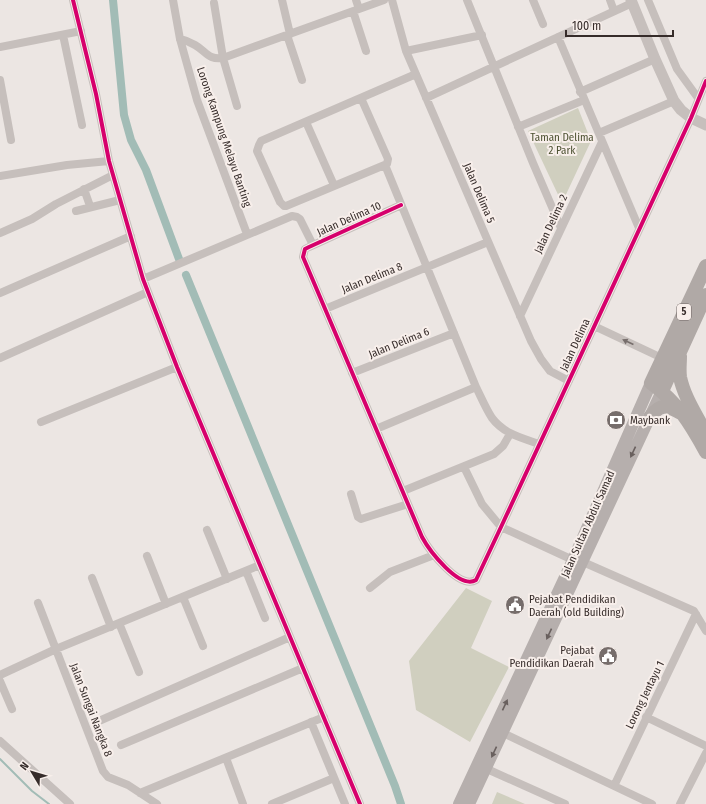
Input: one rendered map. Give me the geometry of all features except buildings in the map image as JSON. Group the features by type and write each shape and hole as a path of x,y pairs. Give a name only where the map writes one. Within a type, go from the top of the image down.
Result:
{"highway":[{"name":"Jalan Sultan Abdul Samad","path":"659,381 662,358 706,266"},
{"name":"Jalan Sultan Abdul Samad","path":"659,381 681,349 706,294"},
{"path":"681,349 679,367 680,377 689,401 706,434"},
{"path":"659,381 689,401"},
{"path":"659,381 685,416 706,452"},
{"path":"650,417 655,410 664,406 671,408 685,416"}],"main road":[{"name":"Jalan Sultan Abdul Samad","path":"459,804 650,417 659,381"},
{"name":"Jalan Sultan Abdul Samad","path":"469,804 503,733 659,381"}],"street":[{"path":"73,0 96,94 109,161 143,279 177,367 360,804"},
{"name":"Lorong Kampung Melayu Banting","path":"173,0 180,39 197,100 247,234"},
{"path":"282,0 288,35 302,80"},
{"path":"356,0 356,10 366,50"},
{"path":"180,39 194,44 212,58 223,58 384,0"},
{"name":"Jalan Delima 5","path":"392,0 406,51 531,341 544,365 550,371 568,381"},
{"path":"468,0 518,127 561,228"},
{"path":"533,0 543,24"},
{"path":"610,0 614,11"},
{"path":"648,0 677,69 698,98"},
{"path":"426,98 632,2 674,101 681,110 691,118 706,125"},
{"path":"214,3 223,58 237,106"},
{"path":"0,47 81,31"},
{"path":"63,35 82,126"},
{"path":"406,51 482,35"},
{"path":"558,37 580,92 639,228"},
{"path":"580,92 655,59"},
{"path":"361,98 388,159 387,164 284,206 280,202 258,150 258,145 264,139 416,74"},
{"path":"0,80 11,140"},
{"name":"Jalan Delima","path":"434,556 450,572 467,582 473,582 476,580 691,118 706,81"},
{"path":"518,127 584,100"},
{"path":"599,133 674,101"},
{"path":"306,122 333,183"},
{"name":"Jalan Delima 2","path":"520,316 602,142"},
{"path":"0,176 67,165 109,161"},
{"path":"385,165 476,387 492,418 510,434 539,444"},
{"path":"0,233 32,219 56,204 113,175"},
{"path":"84,189 90,206"},
{"path":"76,211 90,206 120,200"},
{"name":"Jalan Delima 10","path":"325,309 303,257 305,250 401,205"},
{"path":"143,279 292,216 297,217 300,220 313,245"},
{"path":"0,292 131,236"},
{"name":"Jalan Delima 8","path":"325,309 488,242"},
{"path":"0,358 148,292"},
{"path":"325,309 422,537 434,556 390,572 370,588"},
{"path":"594,326 662,358"},
{"name":"Jalan Delima 6","path":"352,373 454,333"},
{"path":"41,422 177,367"},
{"path":"376,429 476,387"},
{"path":"403,491 494,454 503,446 510,434"},
{"path":"464,467 482,504 501,527 694,611 706,631"},
{"path":"351,494 358,517 361,519 408,504"},
{"path":"207,530 227,579"},
{"path":"147,556 166,604"},
{"path":"0,675 56,649 260,566"},
{"path":"246,571 265,618"},
{"path":"92,578 139,672"},
{"path":"183,597 203,646"},
{"name":"Jalan Sungai Nangka 8","path":"38,603 103,771 108,777 128,785 140,793"},
{"name":"Lorong Jentayu 1","path":"614,786 696,614"},
{"path":"98,721 290,638"},
{"path":"121,745 303,668"},
{"path":"0,681 12,709"},
{"path":"140,793 324,717"},
{"path":"646,717 706,746"},
{"path":"311,722 345,804"},
{"path":"503,733 652,804"},
{"path":"0,741 70,804"},
{"path":"680,804 706,753"},
{"path":"226,758 243,804"},
{"path":"486,769 565,804"},
{"path":"272,804 334,778"},
{"path":"140,793 157,804"}],"green space":[{"name":"Taman Delima 2 Park","path":"578,108 591,141 562,203 528,131"},
{"path":"466,588 492,601 471,648 509,667 470,742 416,710 409,661"},
{"path":"497,792 525,804 492,804"}],"waterway":[{"path":"113,0 124,115 131,140 146,170 179,259"},
{"path":"186,275 395,786 401,804"},
{"path":"0,759 32,791 49,804"}],"cycle path":[{"path":"73,0 96,94 109,161 143,279 177,367 360,804"},
{"path":"401,205 305,249 303,257 422,537 431,551 445,567 453,574 469,582 476,580 691,118 706,81"}],"place":[{"name":"Maybank","path":"616,420"},
{"name":"Pejabat Pendidikan Daerah (old Building)","path":"515,605"},
{"name":"Pejabat Pendidikan Daerah","path":"608,656"}]}
